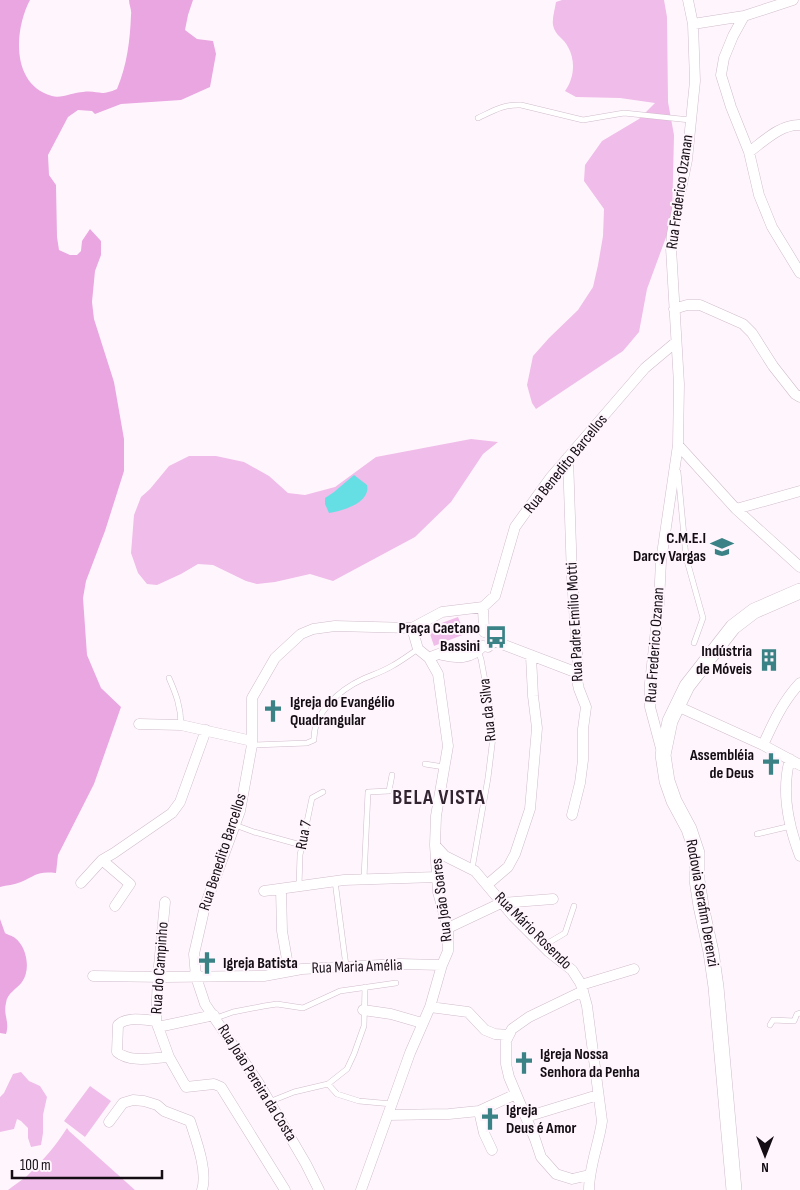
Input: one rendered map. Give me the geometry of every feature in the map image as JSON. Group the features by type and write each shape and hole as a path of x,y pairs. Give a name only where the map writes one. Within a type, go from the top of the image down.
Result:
{"main road":[{"name":"Rodovia Serafim Derenzi","path":"734,1190 716,987 697,880 697,853 689,829 670,787 664,768 663,755 670,721 687,686 732,626 754,611 800,591"}],"street":[{"name":"Rua Frederico Ozanan","path":"663,755 650,707 650,683 659,602 661,561 678,444 679,384 671,266 672,234 687,160 695,81 695,47 688,0"},
{"path":"693,24 744,16 793,0"},
{"path":"744,16 724,58 721,75 731,107 749,152 759,195 772,227 800,273"},
{"path":"749,152 774,133 793,124 800,124"},
{"path":"674,309 687,305 700,305 743,324 752,333 773,366 796,394 800,396"},
{"name":"Rua Benedito Barcellos","path":"483,606 495,596 515,527 551,477 645,368 676,342"},
{"path":"678,444 736,509 800,567"},
{"name":"Rua Padre Emílio Motti","path":"568,457 572,577 578,667 575,672 586,708 580,783 572,815"},
{"path":"736,509 800,491"},
{"path":"481,647 478,638 484,632 483,606 442,612 412,628 418,649 434,656 488,647 494,641"},
{"name":"Rua Benedito Barcellos","path":"195,972 194,954 205,906 240,811 252,743 252,698 275,658 301,634 314,629 335,626 412,628"},
{"path":"484,632 492,635 494,641 575,672"},
{"name":"Rua João Soares","path":"361,1190 422,1023 430,1007 448,951 448,928 438,892 435,846 436,816 448,746 434,656"},
{"path":"488,884 508,867 515,854 530,809 537,728 531,656"},
{"path":"762,745 792,692 800,683"},
{"path":"677,706 762,745 800,765"},
{"path":"139,724 181,725 252,743"},
{"path":"81,883 102,860 172,813 180,802 206,730"},
{"path":"790,759 785,775 784,792 800,856"},
{"name":"Rua Mário Rosendo","path":"435,846 445,856 472,869 488,884 502,903 543,946 572,970 582,988 587,1006 602,1121 600,1137 589,1175 589,1190"},
{"path":"102,860 130,884 115,906"},
{"path":"264,891 364,878 411,879 437,877"},
{"path":"281,889 282,930 289,971"},
{"path":"448,928 502,903 553,899"},
{"name":"Rua do Campinho","path":"165,902 158,977 157,1024 169,1056 186,1087 214,1084 221,1086 284,1190"},
{"name":"Rua Maria Amélia","path":"93,976 158,977 195,972 264,976 302,969 400,964 442,965"},
{"path":"589,1175 572,1179 556,1174 541,1158 509,1077 506,1064 506,1041 512,1029 529,1017 582,988 634,969"},
{"name":"Rua João Pereira da Costa","path":"195,972 205,1004 258,1082 320,1190"},
{"path":"430,1007 468,1012 485,1030 495,1034 509,1035"},
{"path":"363,1010 391,1014 422,1023"},
{"path":"169,1056 140,1058 122,1056 117,1052 118,1025 121,1021 128,1020 157,1024 215,1017"},
{"path":"388,1115 449,1114 479,1111 516,1094"},
{"path":"526,1117 598,1095"},
{"path":"108,1122 123,1103 133,1100 157,1105 164,1111 190,1121 201,1156 204,1183 202,1190"},
{"path":"479,1111 484,1134 492,1150"}],"lane":[{"path":"478,118 511,104 582,120 624,113 690,120"},
{"path":"676,462 686,558 703,618 694,643"},
{"name":"Rua da Silva","path":"472,869 488,778 493,737 481,647"},
{"path":"252,743 307,743 314,740 314,732 321,712 330,702 363,679 392,666 418,649"},
{"path":"169,678 181,710 181,725"},
{"path":"425,764 444,767"},
{"path":"364,878 368,792 389,791 392,775"},
{"name":"Rua 7","path":"299,886 301,845 312,798 323,792"},
{"path":"235,825 301,845"},
{"path":"757,834 791,826"},
{"path":"336,881 346,967"},
{"path":"543,946 565,933 574,906"},
{"path":"215,1017 277,1004 303,1008 340,991 396,983"},
{"path":"269,1102 294,1092 328,1084 347,1069 364,1026 364,987"},
{"path":"770,1025 773,1020 795,1021 797,1014 800,1013"},
{"path":"328,1084 337,1094 358,1101 392,1104"}],"shaded area":[{"path":"0,0 30,0 21,26 19,41 23,69 29,81 39,90 56,97 79,92 106,93 117,89 126,62 129,44 131,13 129,0 193,0 185,30 197,39 213,41 216,54 210,87 181,100 121,104 95,114 92,111 78,110 68,117 48,155 49,175 56,185 59,250 70,255 77,255 81,251 82,241 90,229 101,241 101,255 95,271 92,302 94,319 114,382 124,439 124,471 105,531 86,581 83,598 87,655 101,688 121,707 94,784 58,855 56,873 41,873 18,883 0,887"},
{"path":"562,0 664,0 667,17 668,102 674,135 672,221 647,289 639,332 623,351 536,409 532,403 527,385 533,356 578,310 593,287 598,265 603,236 604,209 584,181 585,165 602,141 639,119 655,103 620,98 576,97 565,91 573,70 571,52 554,29 553,22 556,2"},
{"path":"471,439 498,442 483,454 451,502 415,537 333,581 310,574 257,584 246,581 213,565 198,564 157,585 147,584 138,573 131,553 134,515 141,497 169,466 189,456 216,456 244,462 269,476 288,493 305,495 335,487 376,457"},
{"path":"458,617 465,634 434,646 428,628"},
{"path":"0,919 5,933 15,938 22,947 27,965 25,977 7,1000 5,1007 6,1034 0,1033"},
{"path":"21,1072 29,1081 40,1086 47,1097 43,1115 41,1145 31,1147 28,1138 28,1128 17,1119 14,1129 0,1132 0,1097 4,1093 13,1074"},
{"path":"90,1086 111,1101 85,1137 64,1121"},
{"path":"67,1128 135,1190 8,1190 38,1165"}],"water":[{"path":"354,475 367,485 365,497 354,505 329,513 325,504 325,498"}],"place":[{"name":"C.M.E.I Darcy Vargas","path":"722,547"},
{"name":"Praça Caetano Bassini","path":"496,637"},
{"name":"Indústria de Móveis","path":"769,660"},
{"name":"Igreja do Evangélio Quadrangular","path":"273,711"},
{"name":"Assembléia de Deus","path":"771,764"},
{"name":"Igreja Batista","path":"207,963"},
{"name":"Igreja Nossa Senhora da Penha","path":"524,1063"},
{"name":"Igreja Deus é Amor","path":"490,1119"}],"district":[{"name":"BELA VISTA","path":"439,797"}]}
